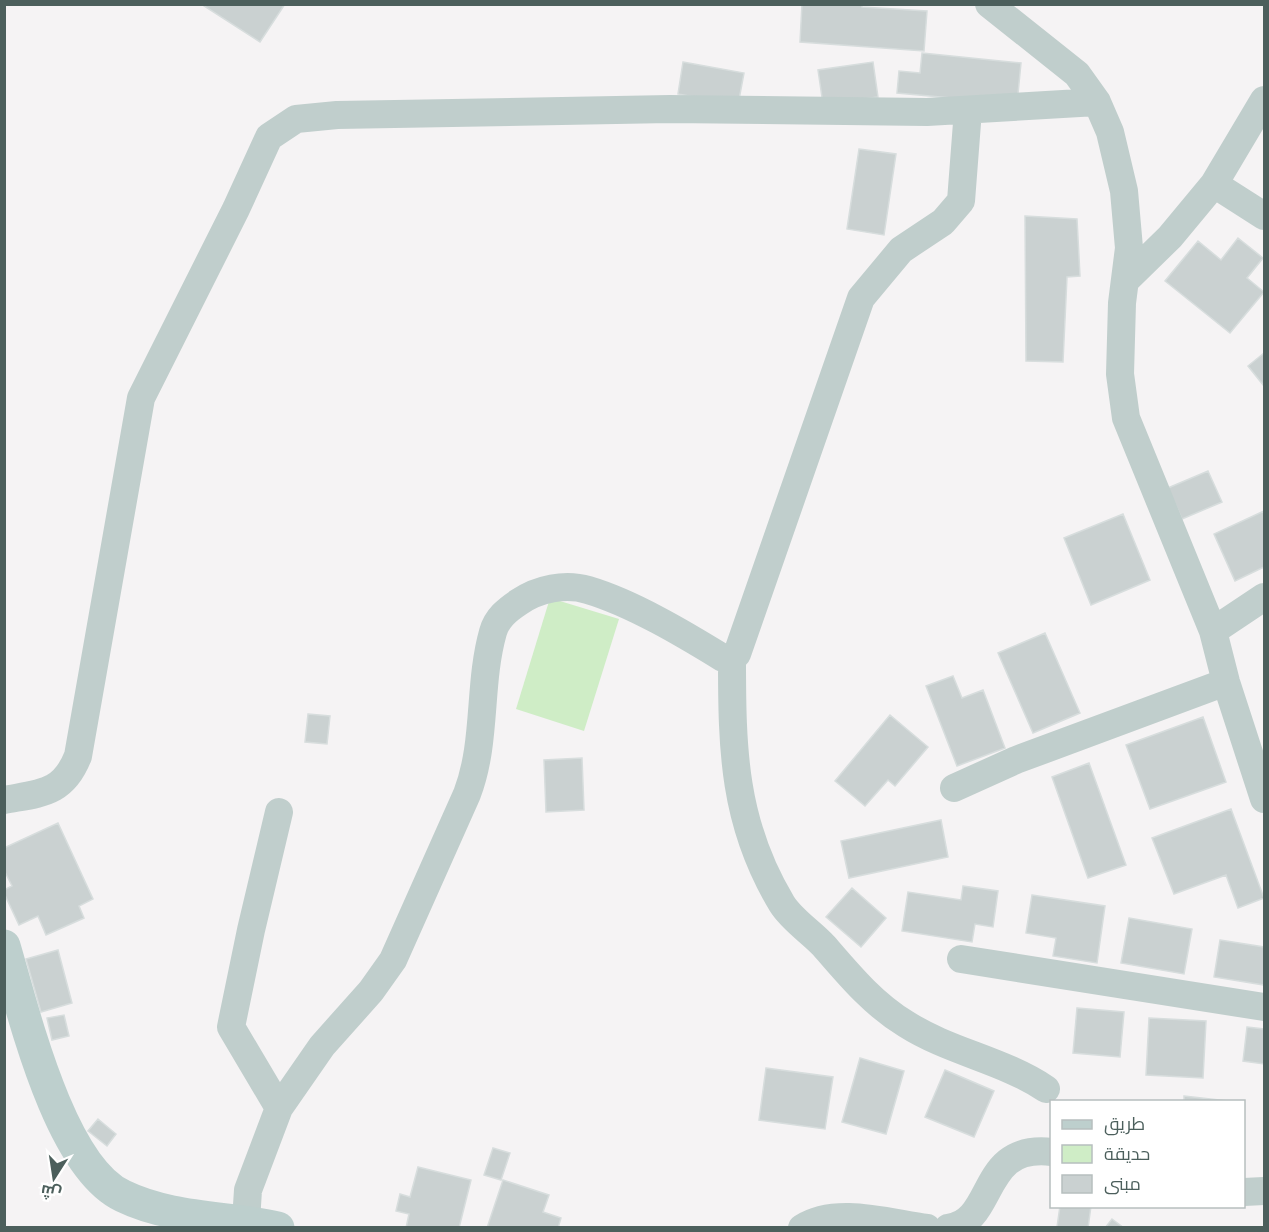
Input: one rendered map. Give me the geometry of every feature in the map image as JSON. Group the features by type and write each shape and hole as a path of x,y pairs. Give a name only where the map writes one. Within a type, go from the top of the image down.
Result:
{"street":[{"path":"989,4 1077,74 1097,102 1110,132 1124,191 1129,248 1122,303 1120,374 1126,418 1213,631 1226,682 1264,799"},
{"path":"1125,281 1170,237 1214,184 1264,100"},
{"path":"4,800 49,790 63,783 71,775 78,756 141,398 236,209 269,137 296,119 337,115 670,109 968,110 1097,102"},
{"path":"968,110 961,201 943,222 901,250 861,298 830,379 740,648 732,658 732,740 736,782 751,835 783,907 819,941 858,986 906,1024 953,1047 1025,1075 1046,1089"},
{"path":"1214,184 1264,216"},
{"path":"246,1221 251,1182 279,1108 322,1046 371,991 393,960 476,770 492,639 497,621 507,610 532,593 561,588 587,590 670,627 723,658 732,658"},
{"path":"1213,631 1264,597"},
{"path":"954,788 1016,760 1226,682"},
{"path":"279,812 250,930 231,1027 279,1108"},
{"path":"4,946 35,1050 60,1113 76,1148 100,1178 121,1196 145,1203 179,1212 278,1227"},
{"path":"961,958 1264,1007"},
{"path":"948,1227 954,1227 980,1205 999,1171 1014,1156 1034,1150 1050,1152"},
{"path":"1245,1192 1264,1191"},
{"path":"802,1227 814,1220 853,1218 927,1227"}],"green space":[{"path":"550,598 619,619 584,731 516,709"}],"building":[{"path":"201,4 285,4 260,42"},
{"path":"802,4 862,4 862,7 927,11 924,51 800,42"},
{"path":"922,53 1021,63 1017,104 897,93 899,71 920,73"},
{"path":"683,62 744,73 738,105 678,94"},
{"path":"873,62 878,97 823,104 818,70"},
{"path":"859,149 896,154 884,235 847,229"},
{"path":"1025,216 1077,219 1080,276 1067,277 1063,362 1026,361"},
{"path":"1238,238 1263,258 1247,278 1264,292 1230,333 1165,281 1198,241 1221,260"},
{"path":"1264,353 1264,386 1248,366"},
{"path":"1208,471 1222,502 1182,519 1168,488"},
{"path":"1264,511 1264,567 1235,581 1214,534"},
{"path":"1123,514 1150,580 1091,605 1064,538"},
{"path":"1045,633 1080,713 1033,733 998,653"},
{"path":"953,676 962,698 983,690 1005,748 957,766 926,686"},
{"path":"308,714 330,716 327,744 305,742"},
{"path":"890,715 928,747 895,786 888,780 865,806 835,781"},
{"path":"1203,717 1226,782 1150,809 1126,745"},
{"path":"582,758 584,810 546,812 544,760"},
{"path":"1089,763 1126,865 1088,878 1052,777"},
{"path":"1231,809 1264,898 1238,908 1226,875 1174,894 1152,838"},
{"path":"941,820 948,857 849,878 841,841"},
{"path":"58,823 93,899 79,906 84,918 46,935 38,916 19,925 4,893 4,890 12,886 4,870 4,848"},
{"path":"963,886 998,891 993,927 975,924 972,942 902,931 908,892 961,900"},
{"path":"852,888 886,918 861,947 826,917"},
{"path":"1032,895 1105,906 1097,963 1053,956 1056,938 1026,933"},
{"path":"1129,918 1192,929 1184,974 1121,963"},
{"path":"1220,940 1264,947 1264,985 1214,977"},
{"path":"58,950 72,1003 41,1012 26,959"},
{"path":"1077,1008 1124,1012 1120,1057 1073,1053"},
{"path":"64,1015 69,1036 52,1040 47,1018"},
{"path":"1149,1018 1206,1021 1203,1078 1146,1075"},
{"path":"1247,1027 1264,1029 1264,1064 1243,1061"},
{"path":"860,1058 904,1071 886,1134 842,1122"},
{"path":"766,1068 833,1077 825,1129 759,1120"},
{"path":"945,1070 994,1091 974,1137 925,1117"},
{"path":"1184,1096 1219,1100 1184,1100"},
{"path":"98,1119 116,1134 107,1146 88,1131"},
{"path":"493,1148 510,1153 501,1180 484,1175"},
{"path":"418,1167 471,1180 459,1228 406,1228 409,1214 396,1211 400,1194 410,1197"},
{"path":"503,1180 549,1195 543,1212 561,1218 558,1228 487,1228"},
{"path":"1060,1208 1091,1208 1088,1228 1057,1227"},
{"path":"1112,1219 1124,1228 1105,1228"}]}
